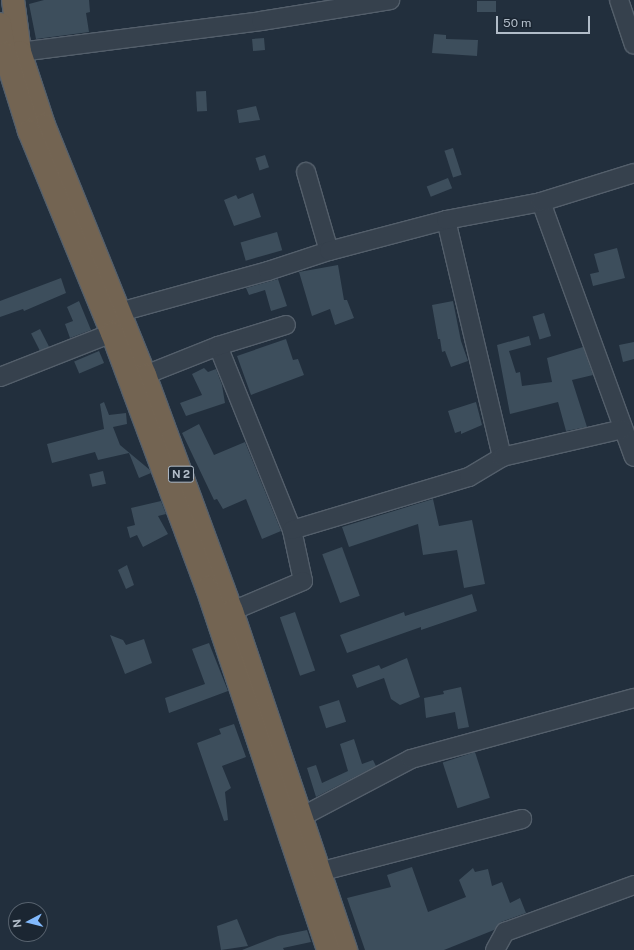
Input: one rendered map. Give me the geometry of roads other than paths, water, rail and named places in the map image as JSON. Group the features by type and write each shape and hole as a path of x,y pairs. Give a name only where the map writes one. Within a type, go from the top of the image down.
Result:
{"highway":[{"name":"N 2","path":"13,0 20,52 44,125 145,375 232,611 346,950"},
{"name":"N 2","path":"0,24 4,54 29,132 112,333 207,588 328,950"}],"street":[{"path":"20,52 261,21 390,0"},
{"path":"619,0 634,45"},
{"path":"306,172 329,250"},
{"path":"120,312 268,271 329,250 446,220 541,202 634,173"},
{"path":"541,202 634,457"},
{"path":"446,220 502,457"},
{"path":"145,375 218,346 286,325"},
{"path":"0,377 112,333"},
{"path":"218,346 292,530 303,581 232,611"},
{"path":"292,530 469,477 502,457 624,429"},
{"path":"301,817 410,759 634,698"},
{"path":"319,872 522,818"},
{"path":"495,950 505,932 634,886"}]}
